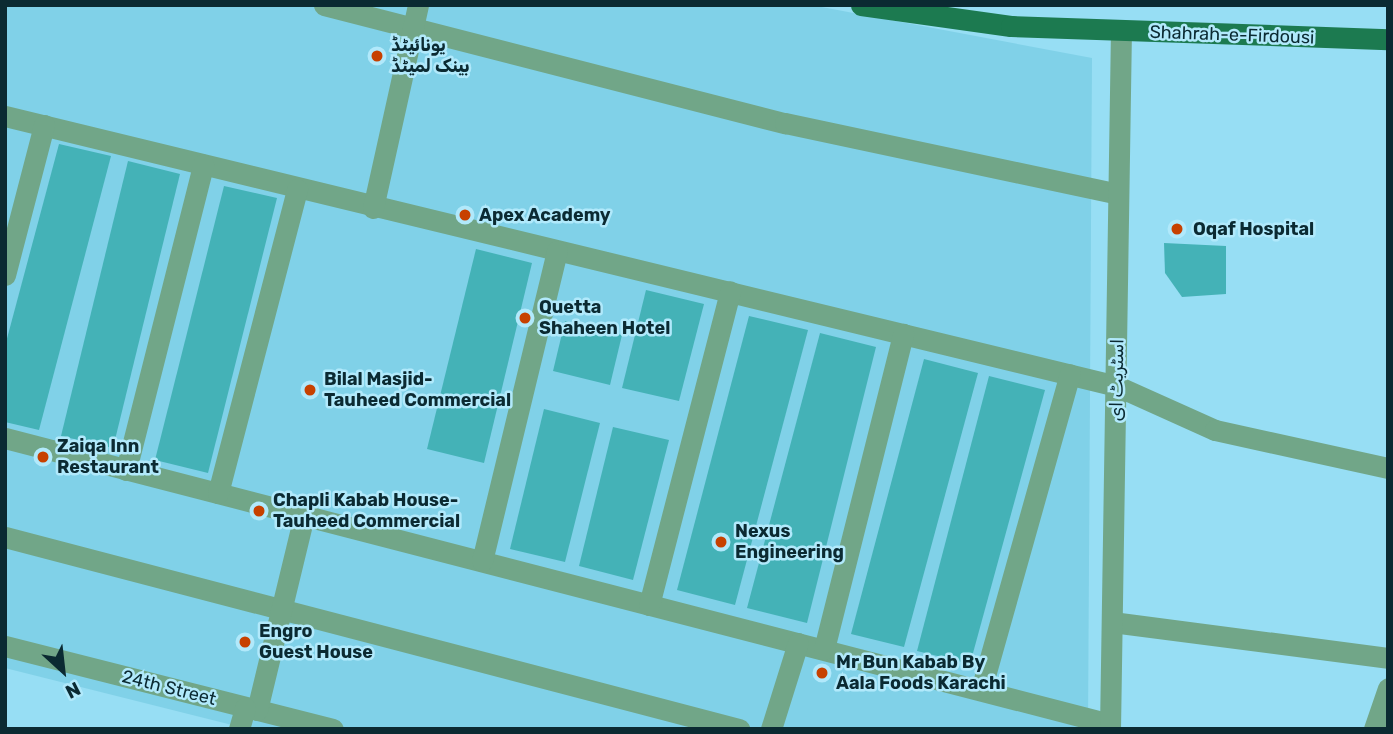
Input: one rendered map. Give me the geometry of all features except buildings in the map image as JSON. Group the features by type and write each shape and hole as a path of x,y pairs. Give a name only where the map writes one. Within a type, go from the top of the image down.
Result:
{"main road":[{"name":"Shahrah-e-Firdousi","path":"861,5 1121,32 1388,39"}],"street":[{"path":"324,5 785,123 1118,194"},
{"path":"373,208 418,5"},
{"name":"اسٹریٹ ای","path":"1110,726 1121,32"},
{"path":"5,116 373,208 1070,374 1117,386 1215,430 1388,468"},
{"path":"5,275 44,125"},
{"path":"126,470 203,165"},
{"path":"218,493 297,189"},
{"path":"482,561 557,251"},
{"path":"649,605 730,291"},
{"path":"824,649 903,334"},
{"path":"981,690 1070,374"},
{"path":"5,438 824,649 1110,726"},
{"path":"239,729 251,709 281,608 304,516"},
{"path":"5,537 739,729"},
{"path":"1112,622 1388,658"},
{"path":"771,729 798,643"},
{"name":"24th Street","path":"5,646 333,729"},
{"path":"1374,729 1388,688"}],"shaded area":[{"path":"5,5 811,5 1092,58 1088,729 248,729 5,668"}],"place":[{"name":"یونائیٹڈ بینک لمیٹڈ","path":"377,56"},
{"name":"Apex Academy","path":"465,215"},
{"name":"Oqaf Hospital","path":"1177,229"},
{"name":"Quetta Shaheen Hotel","path":"525,318"},
{"name":"Bilal Masjid- Tauheed Commercial","path":"310,390"},
{"name":"Zaiqa Inn Restaurant","path":"43,457"},
{"name":"Chapli Kabab House- Tauheed Commercial","path":"259,511"},
{"name":"Nexus Engineering","path":"721,542"},
{"name":"Engro Guest House","path":"245,642"},
{"name":"Mr Bun Kabab By Aala Foods Karachi","path":"822,673"}]}
